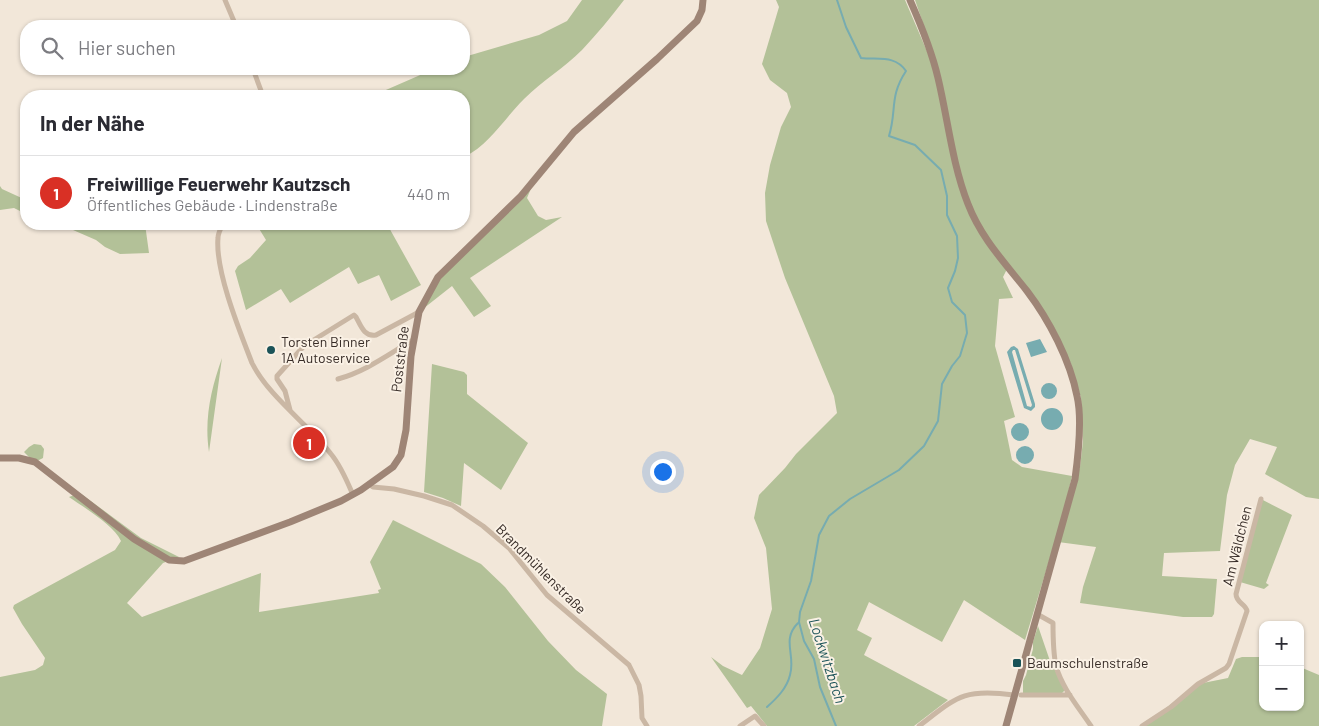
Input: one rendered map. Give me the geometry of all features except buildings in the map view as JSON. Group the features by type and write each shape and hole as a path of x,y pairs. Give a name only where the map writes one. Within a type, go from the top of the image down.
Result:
{"street":[{"path":"225,0 233,20"},
{"name":"Poststraße","path":"0,458 19,458 35,462 134,539 169,560 184,561 290,522 353,495 393,467 400,454 406,430 408,384 413,340 419,312 438,277 450,263 521,196 574,132 697,21 702,10 703,0"},
{"path":"910,0 938,77 951,142 967,203 976,224 995,253 1041,311 1069,366 1078,398 1079,438 1075,479 1037,614 1018,695 1006,726"},
{"path":"255,75 261,90"},
{"path":"220,230 218,236 218,253 224,283 256,372 332,454 353,495"},
{"path":"290,410 285,391 278,376 304,346 350,317 356,317 366,334 370,336 376,335 419,312"},
{"path":"338,379 364,369 413,340"},
{"name":"Brandmühlenstraße","path":"369,484 373,487 394,489 452,505 483,526 509,548 547,595 628,665 638,685 641,696 642,718 647,726"},
{"name":"Am Wäldchen","path":"1142,726 1171,707 1198,684 1226,668 1229,664 1247,611 1247,608 1237,600 1236,594 1261,499"},
{"path":"1037,614 1053,623 1053,646 1056,667 1070,695 1091,726"},
{"path":"919,726 952,700 972,693 1070,695"},
{"path":"740,726 754,716 764,726"}],"green space":[{"path":"582,0 624,0 582,50 538,86 481,146 470,154 470,90 386,90 420,75 470,75 470,55 539,35 567,21"},
{"path":"776,0 905,0 929,56 933,52 915,0 1319,0 1319,499 1306,497 1265,474 1277,447 1250,439 1235,465 1227,495 1220,551 1164,553 1162,576 1217,579 1214,614 1212,617 1183,617 1080,603 1083,587 1096,547 1058,542 1080,467 1083,441 1081,398 1071,364 1057,333 1008,267 1003,277 1013,298 999,299 995,346 1015,417 1004,421 1012,460 1022,467 1072,476 1063,515 1025,640 964,600 942,642 869,602 857,630 872,638 864,655 948,700 914,726 767,726 751,706 747,708 711,657 723,666 742,675 760,648 772,609 766,548 754,518 759,495 837,413 834,396 785,278 766,221 765,193 770,165 781,127 791,107 787,93 770,80 762,64 779,7"},
{"path":"535,179 527,198 538,216 546,220 562,217 470,278 491,306 474,317 452,286 419,312 438,277"},
{"path":"0,186 2,189 20,197 20,211 14,208 0,210"},
{"path":"73,230 146,230 149,253 120,254 105,247 96,240"},
{"path":"260,230 390,230 421,285 391,301 379,275 358,284 349,267 290,303 281,289 246,310 235,271 266,240"},
{"path":"222,358 209,452 208,416"},
{"path":"432,364 464,372 467,375 467,394 528,443 501,490 464,463 461,506 424,492"},
{"path":"34,444 41,445 44,449 43,458 37,461 31,459 24,452"},
{"path":"80,493 141,538 179,557 163,563 127,603 142,617 261,573 259,612 379,593 378,590 381,589 370,562 393,520 481,564 505,587 548,641 576,670 607,694 602,726 0,726 0,677 35,670 43,665 45,658 22,624 13,608 14,605 115,550 121,541 105,523 69,497"},
{"path":"1261,499 1292,515 1266,583 1269,585 1264,589 1240,582"},
{"path":"1038,626 1050,661 1064,687 1065,690 1062,693 1023,693 1023,681"},
{"path":"1259,657 1259,711 1304,711 1304,669 1319,675 1319,726 1142,726 1198,684 1228,678 1236,659"}],"water":[{"path":"1040,339 1047,352 1031,357 1026,343"},
{"path":"1014,346 1018,349 1035,404 1031,411 1024,408 1007,352","holes":["1015,350 1032,405 1031,407 1027,406 1012,352"]},
{"path":"1046,383 1052,383 1057,388 1055,397 1046,399 1041,394 1041,388"},
{"path":"1048,408 1056,408 1063,415 1063,423 1056,430 1048,430 1041,423 1041,415"},
{"path":"1020,423 1027,425 1029,432 1027,439 1020,441 1013,439 1011,432 1013,425"},
{"path":"1025,446 1033,451 1034,455 1029,463 1025,464 1017,459 1016,455 1021,447"}],"waterway":[{"name":"Lockwitzbach","path":"836,726 820,687 814,659 804,641 799,622 800,612 811,581 819,535 829,516 850,499 899,470 924,446 938,421 942,384 960,356 967,333 965,315 952,302 948,288 958,258 957,236 947,215 947,196 941,170 915,145 889,136 897,88 906,71 897,62 892,60 861,58 846,27 837,0"},
{"path":"767,707 789,680 791,668 790,635 798,623"}],"place":[{"name":"Torsten Binner 1A Autoservice","path":"271,350"},
{"name":"Freiwillige Feuerwehr Kautzsch","path":"309,443"},
{"name":"Baumschulenstraße","path":"1017,663"}]}
